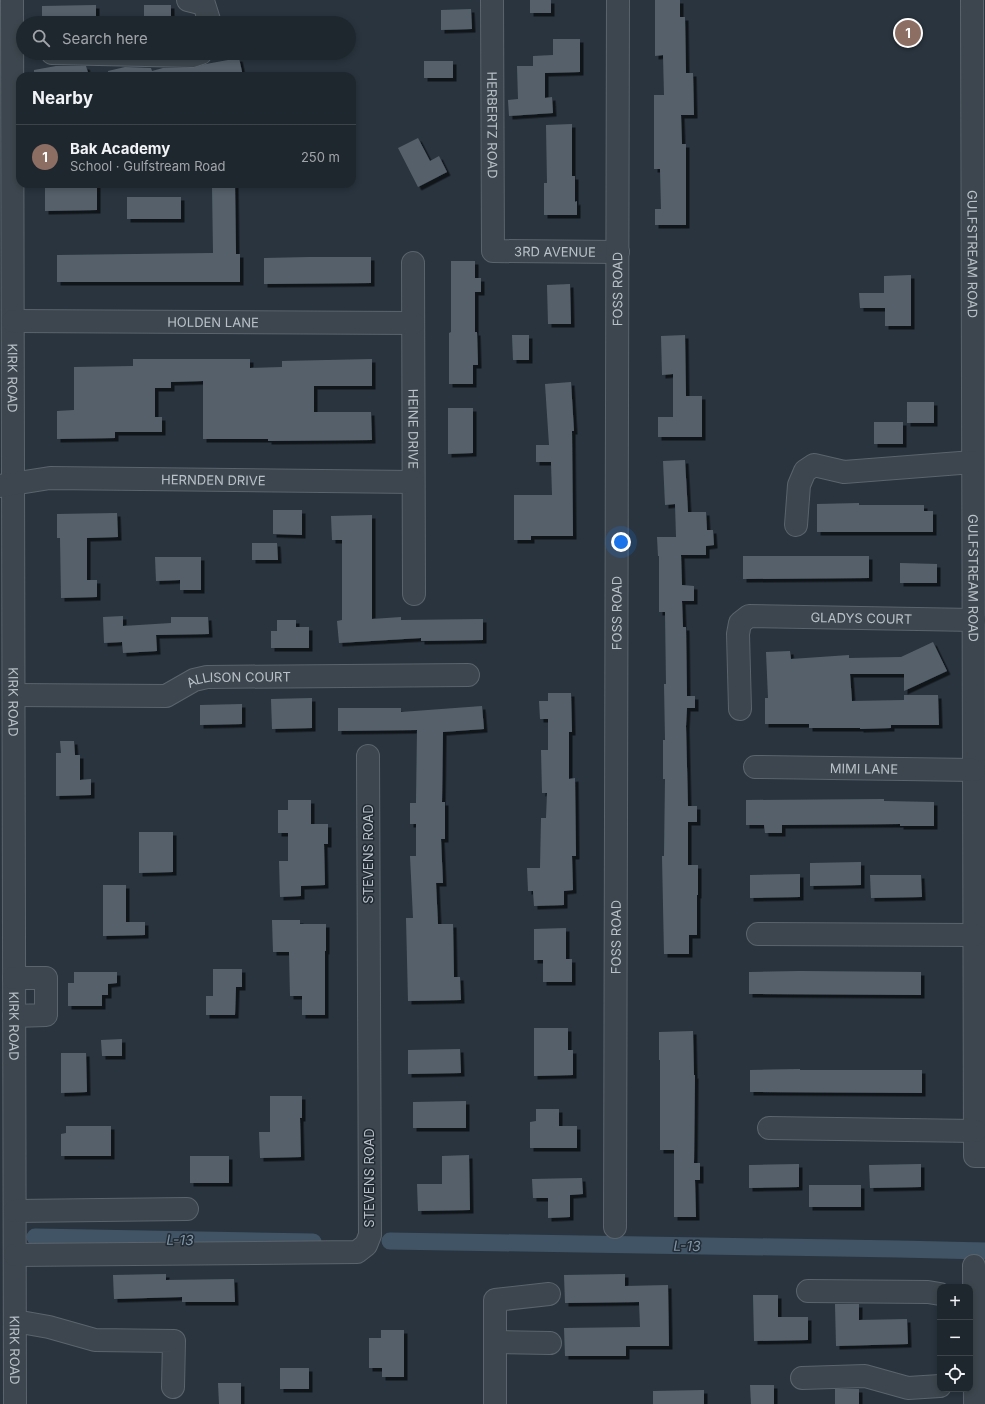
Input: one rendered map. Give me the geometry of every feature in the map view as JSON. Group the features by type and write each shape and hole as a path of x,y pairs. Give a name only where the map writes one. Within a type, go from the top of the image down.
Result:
{"street":[{"path":"12,0 19,0"},
{"name":"KIRK ROAD","path":"12,0 16,35"},
{"path":"188,0 204,4 208,16"},
{"name":"HERBERTZ ROAD","path":"492,0 493,251"},
{"name":"FOSS ROAD","path":"615,1227 618,0"},
{"name":"GULFSTREAM ROAD","path":"972,0 979,338 974,462 975,1131 980,1156"},
{"name":"KIRK ROAD","path":"17,72 18,60"},
{"name":"KIRK ROAD","path":"15,1404 8,1359 15,1321 15,1211 7,1095 14,1016 14,978 7,733 14,695 6,484 13,321 6,248 16,108"},
{"name":"3RD AVENUE","path":"493,251 618,252"},
{"name":"HEINE DRIVE","path":"413,263 414,594"},
{"name":"HOLDEN LANE","path":"13,321 413,323"},
{"path":"796,525 799,485 804,471 814,465 844,472 974,462"},
{"name":"HERNDEN DRIVE","path":"6,484 50,478 413,482"},
{"name":"GLADYS COURT","path":"740,709 738,634 740,623 749,616 974,620"},
{"name":"ALLISON COURT","path":"14,695 166,696 194,680 207,677 468,675"},
{"name":"STEVENS ROAD","path":"15,1255 357,1252 366,1245 370,1235 368,756"},
{"name":"MIMI LANE","path":"755,767 974,770"},
{"path":"758,934 974,935"},
{"path":"14,978 46,978 46,1015 14,1016"},
{"path":"769,1128 975,1131"},
{"path":"15,1211 187,1209"},
{"path":"973,1391 976,1299 974,1266"},
{"path":"808,1291 928,1292 937,1294"},
{"path":"495,1404 495,1300 549,1294"},
{"path":"15,1321 49,1327 95,1340 174,1341 173,1387"},
{"path":"495,1342 550,1343"},
{"path":"802,1378 865,1376 908,1388 937,1386"}],"building":[{"path":"530,0 551,0 551,13 530,13"},
{"path":"655,0 680,0 680,17 685,17 686,73 693,73 694,115 681,115 682,144 686,144 686,225 655,225 655,209 661,209 660,169 654,169 654,95 664,95 663,55 655,56"},
{"path":"96,5 96,16 42,16 42,6"},
{"path":"144,5 171,5 171,16 144,16"},
{"path":"471,9 472,29 441,30 441,10"},
{"path":"553,39 580,39 580,72 545,73 545,98 552,97 553,113 509,116 508,100 518,99 517,66 533,66 533,56 553,55"},
{"path":"228,60 239,60 242,72 108,72 125,67 151,68 152,71 163,68 192,68"},
{"path":"424,61 453,61 453,78 424,78"},
{"path":"56,66 86,66 88,72 34,72 34,70"},
{"path":"572,124 572,176 575,176 575,202 577,201 577,215 544,215 544,183 547,183 546,125"},
{"path":"418,138 430,161 439,156 447,172 418,187 398,148"},
{"path":"45,188 97,188 97,210 45,211"},
{"path":"212,188 235,188 236,254 240,254 240,282 57,282 57,255 213,253"},
{"path":"127,197 181,197 181,219 127,219"},
{"path":"371,257 371,283 264,284 264,258"},
{"path":"451,261 475,261 475,278 481,278 481,292 475,292 475,332 477,332 478,365 473,365 473,384 449,384"},
{"path":"911,275 911,326 885,326 885,308 860,308 859,293 884,293 884,276"},
{"path":"570,284 571,324 548,324 547,285"},
{"path":"512,335 529,335 529,360 513,360"},
{"path":"685,335 686,396 702,396 702,437 658,437 658,417 673,417 673,374 662,375 661,336"},
{"path":"133,359 250,359 250,368 282,367 282,361 372,359 372,386 314,386 314,412 371,412 372,440 268,441 268,439 203,439 203,381 171,382 171,388 155,388 155,417 162,417 162,432 115,432 115,438 57,439 57,411 74,410 74,367 133,366"},
{"path":"571,382 574,431 572,431 573,536 531,536 531,540 514,540 514,495 552,495 551,462 536,462 536,445 549,445 545,384"},
{"path":"907,402 934,402 934,423 907,423"},
{"path":"448,408 473,408 473,453 448,454"},
{"path":"874,422 903,422 903,444 874,444"},
{"path":"685,460 688,512 706,512 707,530 713,530 714,545 706,546 706,555 681,555 682,585 694,586 694,601 682,601 683,627 686,627 687,696 695,696 695,708 687,708 686,726 688,806 697,806 697,822 688,822 688,865 698,865 697,935 689,935 689,954 664,954 662,856 664,856 665,779 663,779 663,740 665,740 664,684 666,684 665,612 659,612 659,556 657,537 676,537 675,504 665,505 663,461"},
{"path":"859,503 859,505 924,505 924,511 933,511 933,532 817,532 817,504"},
{"path":"273,510 302,510 302,535 273,534"},
{"path":"117,513 118,537 87,538 87,580 97,580 97,597 61,598 60,538 57,538 57,514"},
{"path":"372,515 372,619 401,617 401,620 483,619 483,640 421,641 421,638 339,643 337,621 342,620 342,540 332,540 331,516"},
{"path":"252,543 277,543 278,560 252,560"},
{"path":"743,556 869,556 869,578 743,579"},
{"path":"155,557 201,557 201,590 180,590 180,580 156,581"},
{"path":"900,563 937,564 937,583 900,583"},
{"path":"123,616 123,626 171,623 171,617 208,617 209,634 156,635 157,651 123,653 122,642 104,643 103,617"},
{"path":"277,620 296,620 296,627 309,627 309,648 271,648 271,631 277,631"},
{"path":"933,642 947,671 904,691 904,674 850,674 852,701 904,700 904,695 938,695 939,725 891,725 891,728 860,729 809,728 809,724 765,724 765,698 768,698 766,652 790,651 791,659 849,655 849,658 901,657"},
{"path":"548,693 571,693 572,732 569,732 569,779 575,778 576,856 572,856 573,890 564,891 564,905 534,906 533,891 528,891 527,868 540,868 541,818 546,818 547,793 542,793 541,750 548,750 548,719 540,719 539,701 548,701"},
{"path":"312,698 312,728 272,729 271,699"},
{"path":"242,704 242,724 200,725 200,705"},
{"path":"482,706 484,729 443,732 442,802 445,802 445,839 441,839 443,883 436,883 438,924 453,924 454,977 460,977 461,1000 408,1001 406,918 413,918 410,856 416,856 416,824 410,824 410,803 416,803 417,730 338,731 338,708 401,708 401,712"},
{"path":"60,741 74,741 75,755 80,755 80,780 91,779 91,795 56,796 56,753 61,753"},
{"path":"884,799 884,801 934,802 934,826 900,826 900,824 782,825 782,833 765,833 764,825 746,825 746,800"},
{"path":"288,800 311,800 311,824 328,824 328,844 324,844 325,885 301,886 301,896 280,897 279,861 288,861 288,833 278,833 278,810 288,810"},
{"path":"139,832 173,832 173,872 139,873"},
{"path":"861,862 861,885 810,886 810,863"},
{"path":"800,874 800,897 750,898 750,875"},
{"path":"870,875 921,875 922,897 871,898"},
{"path":"103,885 126,885 126,922 145,922 145,935 103,936"},
{"path":"272,920 300,920 300,924 326,924 325,1015 302,1015 302,996 290,996 289,952 273,952"},
{"path":"566,928 566,959 572,959 572,982 543,982 543,960 534,960 534,929"},
{"path":"213,969 242,969 242,987 236,987 235,1015 206,1015 206,996 213,996"},
{"path":"74,972 117,972 117,983 108,984 108,995 102,995 102,1006 68,1006 68,983 74,983"},
{"path":"749,972 921,972 921,995 749,994"},
{"path":"534,1028 568,1028 568,1050 573,1050 573,1075 534,1076"},
{"path":"693,1031 695,1075 694,1163 700,1163 700,1180 695,1180 696,1217 674,1217 674,1150 660,1150 659,1032"},
{"path":"122,1039 122,1056 102,1056 101,1040"},
{"path":"460,1049 461,1073 408,1074 408,1050"},
{"path":"61,1053 86,1053 87,1092 61,1093"},
{"path":"750,1070 922,1070 922,1093 750,1092"},
{"path":"270,1096 302,1096 302,1118 300,1118 301,1157 260,1158 259,1132 270,1132"},
{"path":"466,1101 466,1128 413,1128 413,1102"},
{"path":"536,1109 559,1109 559,1126 577,1126 577,1148 530,1148 530,1122 536,1121"},
{"path":"66,1126 111,1126 111,1156 61,1156 61,1134 66,1133"},
{"path":"469,1155 470,1210 418,1211 417,1184 442,1184 442,1156"},
{"path":"190,1156 229,1156 229,1183 190,1183"},
{"path":"799,1164 799,1187 749,1188 749,1165"},
{"path":"921,1164 921,1187 870,1188 869,1165"},
{"path":"582,1178 583,1194 570,1195 570,1217 548,1218 548,1198 533,1198 532,1179"},
{"path":"809,1185 861,1185 861,1207 809,1207"},
{"path":"166,1274 166,1280 234,1279 235,1302 182,1302 182,1297 114,1299 113,1275"},
{"path":"625,1274 625,1286 668,1285 669,1346 626,1346 626,1356 565,1356 564,1328 640,1327 639,1302 565,1303 564,1275"},
{"path":"753,1295 778,1295 778,1317 808,1317 808,1340 754,1341"},
{"path":"835,1304 859,1304 859,1320 907,1319 908,1344 836,1346"},
{"path":"381,1330 404,1330 404,1377 382,1377 382,1368 369,1368 369,1338 381,1338"},
{"path":"280,1368 309,1368 309,1389 280,1389"},
{"path":"218,1383 241,1383 241,1404 219,1404"},
{"path":"750,1385 774,1385 774,1404 751,1404"},
{"path":"835,1389 859,1389 859,1404 835,1404"},
{"path":"704,1390 704,1404 653,1404 653,1391"}],"waterway":[{"name":"L-13","path":"35,1237 313,1242"},
{"name":"L-13","path":"390,1241 985,1251"}],"place":[{"name":"Bak Academy","path":"908,33"}]}
